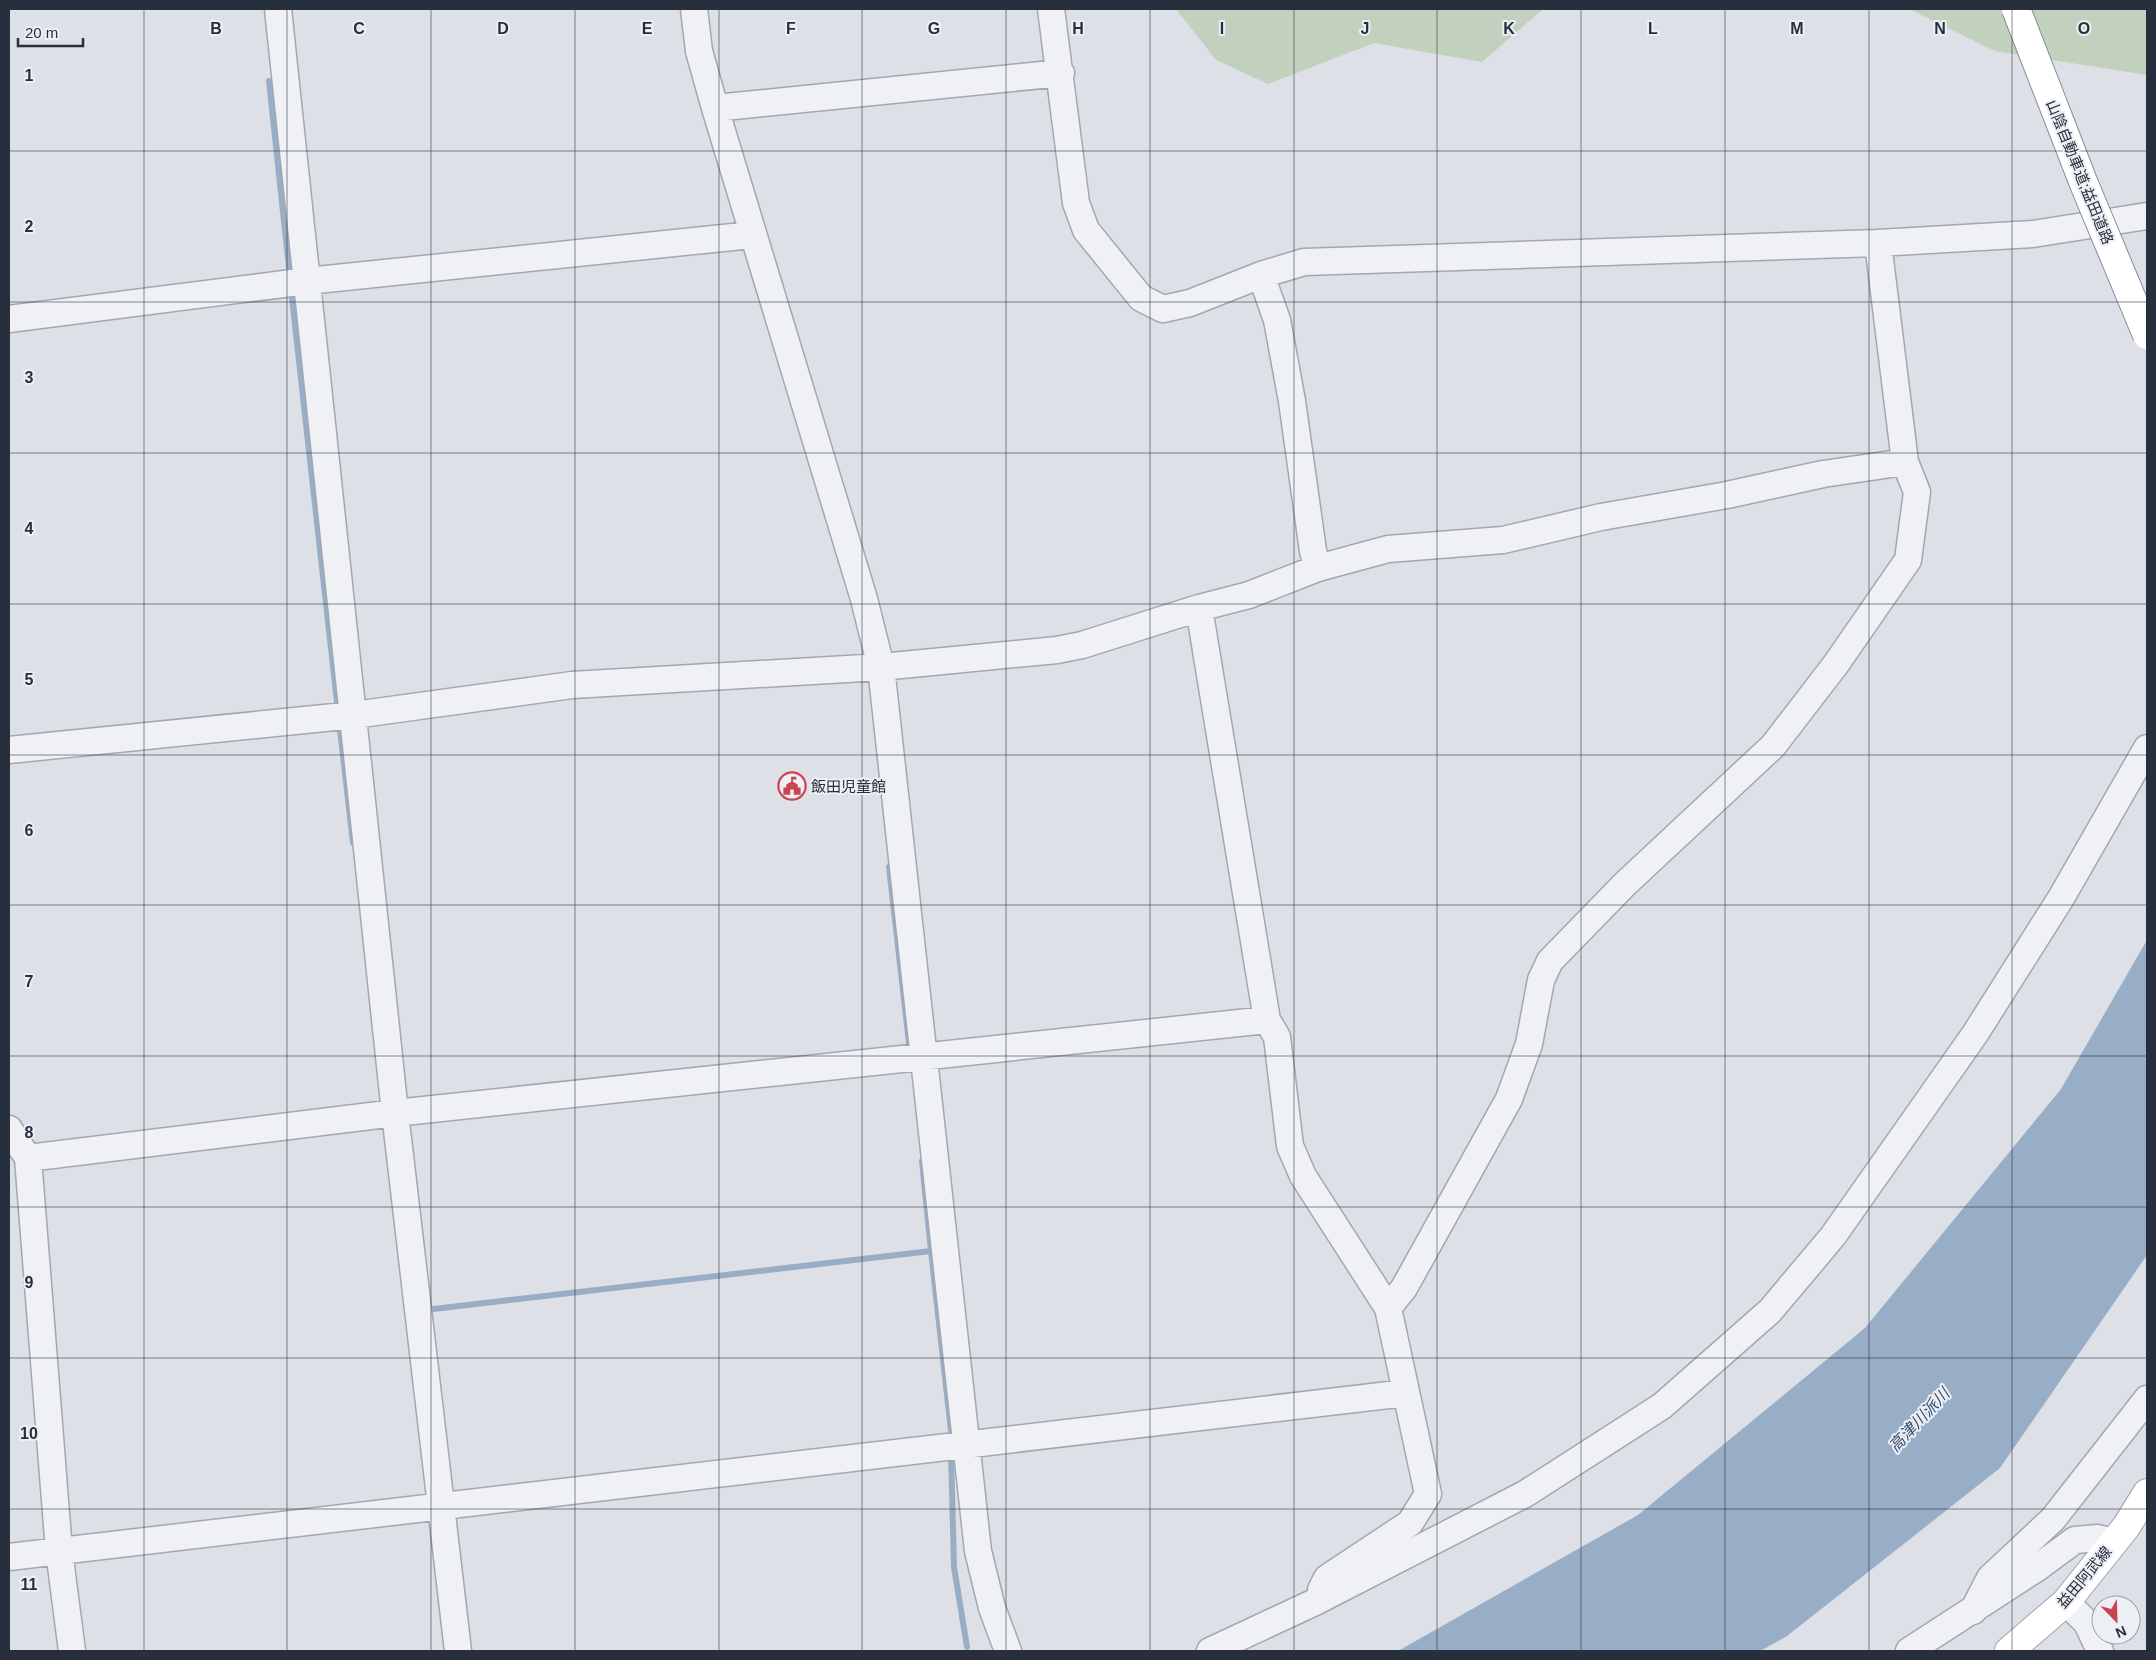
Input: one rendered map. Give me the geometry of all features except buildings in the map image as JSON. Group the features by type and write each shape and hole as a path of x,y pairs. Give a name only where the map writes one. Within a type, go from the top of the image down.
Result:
{"main road":[{"name":"山陰自動車道;益田道路","path":"2016,9 2084,184 2147,335"},
{"name":"山陰自動車道;益田道路","path":"2034,9 2098,179 2147,294"},
{"name":"益田阿武線","path":"2010,1651 2066,1602 2114,1542 2147,1493"}],"street":[{"path":"278,9 395,1113 458,1651"},
{"path":"694,9 699,51 715,108 864,599 881,667 978,1552 992,1608 1008,1651"},
{"path":"1051,9 1061,73 1076,203 1086,230 1141,298 1163,310 1190,303 1261,275 1304,262 1878,243 2033,234 2147,216"},
{"path":"715,108 1061,73"},
{"path":"9,319 307,281 752,235"},
{"path":"1388,1308 1404,1288 1509,1099 1530,1044 1541,980 1550,961 1625,884 1773,746 1836,664 1908,560 1917,492 1906,462 1878,243"},
{"path":"1261,275 1277,320 1292,401 1313,551 1318,568"},
{"path":"9,750 354,714 572,685 881,667 1057,650 1082,645 1199,608 1249,595 1318,568 1388,550 1503,540 1601,517 1727,495 1823,474 1906,462"},
{"path":"1199,608 1267,1020 1277,1037 1290,1146 1303,1176 1388,1308 1428,1494 1410,1523 1327,1578 1316,1602"},
{"path":"1210,1651 1316,1602 1533,1489 1662,1406 1770,1311 1833,1236 1975,1034 2061,898 2147,748"},
{"path":"28,1158 395,1113 1267,1020"},
{"path":"9,1130 28,1158 59,1551 72,1651"},
{"path":"9,1557 1406,1393"},
{"path":"1973,1610 1990,1578 2054,1519 2147,1399"},
{"path":"1909,1651 2037,1568 2075,1540 2098,1538 2114,1542"},
{"path":"2066,1602 2087,1623 2100,1651"}],"green space":[{"path":"1176,9 1543,9 1482,62 1374,43 1268,84 1216,60"},
{"path":"1909,9 2147,9 2147,75 1995,51"}],"water":[{"name":"高津川派川","path":"2147,940 2147,1255 2000,1468 1787,1636 1760,1651 1398,1651 1638,1515 1865,1328 2061,1089"}],"waterway":[{"path":"269,81 290,277"},
{"path":"291,289 338,711"},
{"path":"339,721 353,843"},
{"path":"889,867 910,1052"},
{"path":"922,1161 931,1251"},
{"path":"425,1310 931,1251 952,1440"},
{"path":"951,1452 954,1567 967,1647"}],"place":[{"name":"飯田児童館","path":"792,786"}]}
